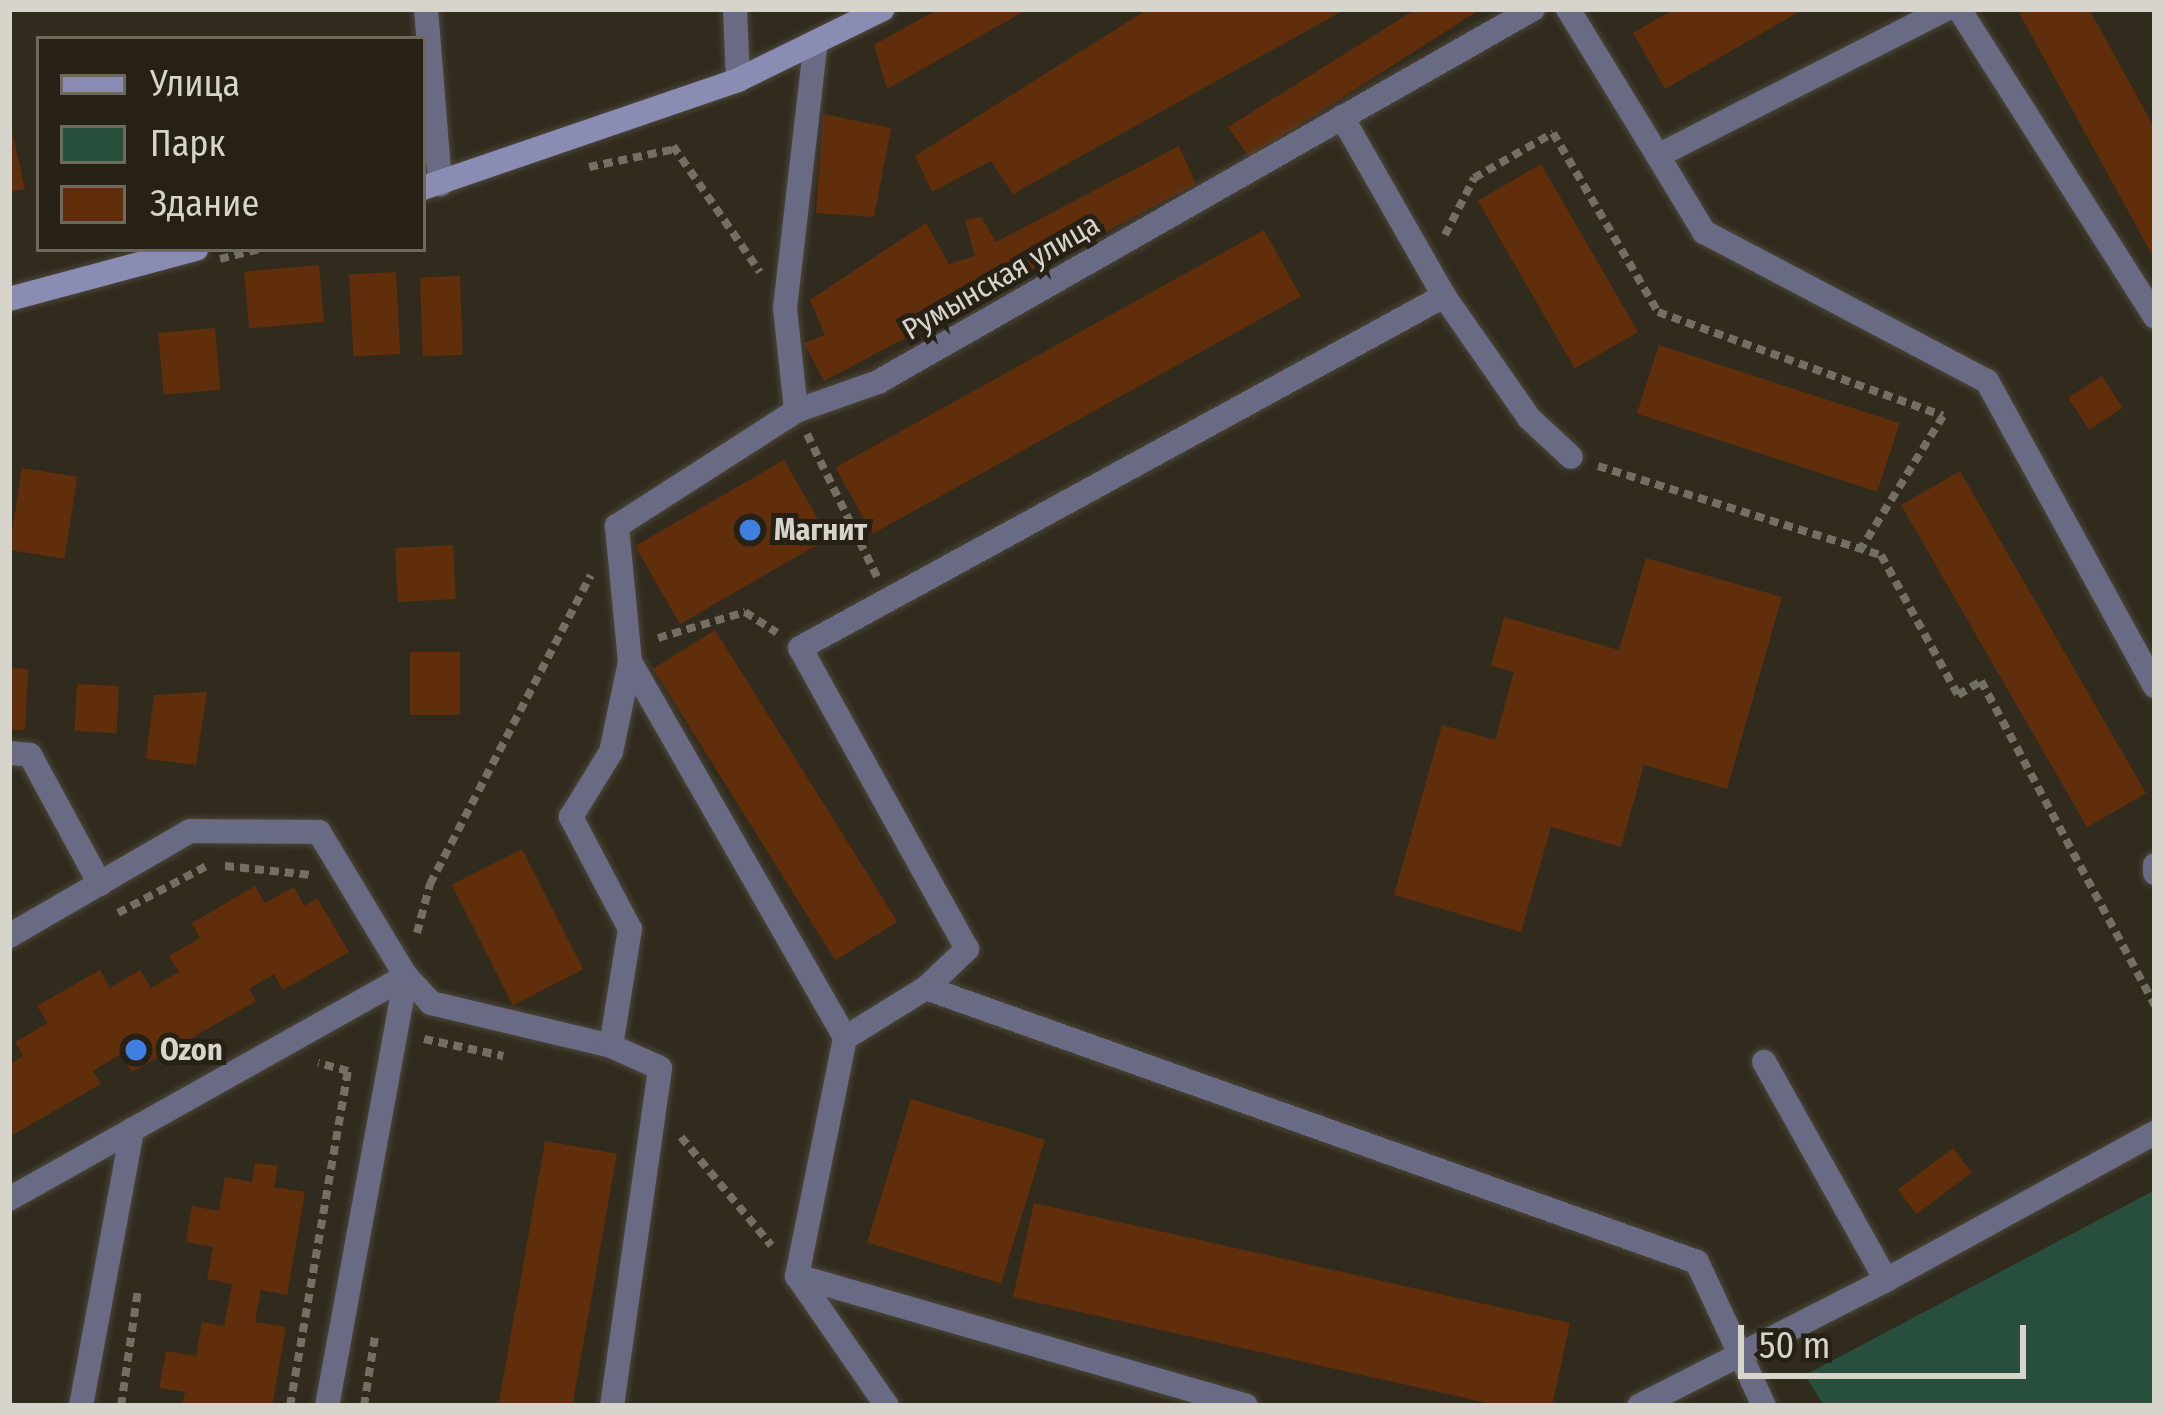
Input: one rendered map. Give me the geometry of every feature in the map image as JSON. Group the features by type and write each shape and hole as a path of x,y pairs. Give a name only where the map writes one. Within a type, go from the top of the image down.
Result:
{"street":[{"path":"426,9 432,186 738,80 815,47 883,9"},
{"path":"735,9 738,80"},
{"name":"Румынская улица","path":"616,526 796,411 878,382 1533,9"},
{"path":"1568,9 1704,232 1988,381 2155,686"},
{"path":"1658,156 1946,9"},
{"path":"1959,9 2155,317"},
{"path":"796,411 785,308 815,47"},
{"path":"1342,117 1444,296 1529,418 1571,457"},
{"path":"9,299 185,252"},
{"path":"845,1038 926,988 967,949 800,648 1444,296"},
{"path":"611,1046 630,929 571,818 611,752 629,655 616,526"},
{"path":"629,655 845,1038 797,1276 886,1406"},
{"path":"9,753 30,755 100,884"},
{"path":"9,936 190,831 319,832 406,976 431,1003 611,1046 660,1068 612,1406"},
{"path":"9,1199 406,976"},
{"path":"327,1406 406,976"},
{"path":"926,988 1697,1262 1764,1406"},
{"path":"1764,1062 1886,1280"},
{"path":"81,1406 131,1130"},
{"path":"1639,1406 1741,1357 2155,1133"},
{"path":"797,1276 1246,1406"}],"path":[{"path":"643,111 785,308"},
{"path":"1456,258 1444,238 1474,178 1553,133 1658,311 1942,416 1861,549"},
{"path":"796,411 888,600"},
{"path":"1571,457 1881,555 1958,694 1981,681 2155,1005"},
{"path":"406,976 430,884 616,526"},
{"path":"629,655 745,612 800,648"},
{"path":"108,919 206,864 325,876"},
{"path":"419,1061 422,1039 508,1057"},
{"path":"290,1406 348,1071 324,1060 303,1071"},
{"path":"655,1106 797,1276"},
{"path":"122,1406 141,1268"},
{"path":"364,1406 379,1314"}],"green space":[{"path":"2155,1190 2155,1406 1824,1406 1805,1375"}],"building":[{"path":"938,9 1028,9 887,89 874,45"},
{"path":"1148,9 1346,9 1013,194 991,161 932,192 915,156"},
{"path":"1416,9 1481,9 1249,157 1228,127"},
{"path":"1674,9 1804,9 1665,89 1633,33"},
{"path":"2017,9 2089,9 2155,129 2155,260"},
{"path":"823,114 891,128 874,217 816,213"},
{"path":"9,118 25,189 9,192"},
{"path":"1179,146 1196,184 824,381 804,343 825,335 810,300 926,223 949,264 975,256 965,220 981,217 996,242"},
{"path":"1541,164 1638,332 1575,369 1478,200"},
{"path":"1264,230 1301,296 872,534 835,468"},
{"path":"319,265 324,322 249,328 244,272"},
{"path":"396,272 400,354 353,356 349,274"},
{"path":"460,276 463,355 423,356 420,277"},
{"path":"215,328 220,390 164,395 158,333"},
{"path":"1659,345 1900,423 1877,492 1637,413"},
{"path":"2102,376 2123,408 2089,430 2068,398"},
{"path":"784,460 829,538 680,624 635,546"},
{"path":"22,468 77,477 64,559 9,550"},
{"path":"1960,471 2146,793 2087,827 1901,505"},
{"path":"453,545 456,599 398,602 395,548"},
{"path":"1646,558 1782,597 1727,789 1644,765 1621,847 1551,827 1521,932 1394,895 1442,725 1495,740 1514,672 1491,666 1504,617 1619,650"},
{"path":"715,630 897,922 835,960 653,669"},
{"path":"410,652 460,652 460,715 410,715"},
{"path":"9,668 28,669 25,730 9,729"},
{"path":"77,684 119,686 116,733 75,731"},
{"path":"207,692 196,765 146,759 154,695"},
{"path":"522,849 583,969 513,1005 452,885"},
{"path":"255,886 265,903 294,887 304,906 317,898 349,952 283,990 274,974 249,989 256,1001 132,1072 121,1054 93,1071 101,1084 9,1137 9,1064 23,1056 15,1042 48,1023 37,1006 100,970 110,988 140,970 151,988 179,972 169,956 200,938 192,923"},
{"path":"911,1099 1045,1140 1001,1283 867,1242"},
{"path":"545,1141 617,1154 572,1406 498,1406"},
{"path":"1953,1148 1972,1173 1917,1214 1898,1190"},
{"path":"255,1163 278,1166 274,1187 305,1192 287,1295 261,1290 255,1322 286,1327 272,1406 182,1406 185,1392 159,1388 166,1351 196,1356 202,1322 224,1326 232,1284 207,1279 213,1247 186,1242 192,1206 219,1211 225,1177 252,1182"},
{"path":"1034,1203 1570,1323 1552,1406 1501,1406 1013,1297"}],"place":[{"name":"Магнит","path":"750,530"},
{"name":"Ozon","path":"136,1050"}]}
